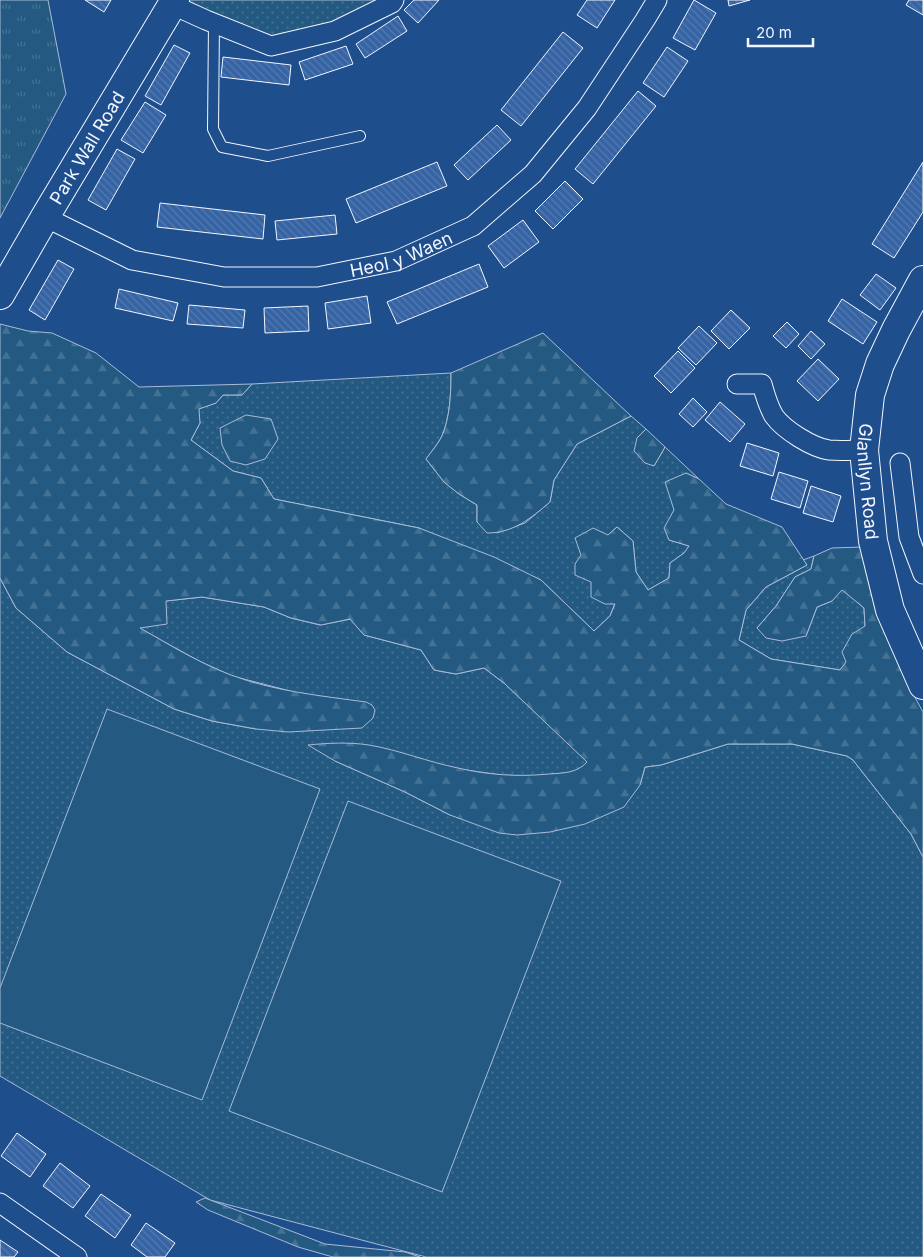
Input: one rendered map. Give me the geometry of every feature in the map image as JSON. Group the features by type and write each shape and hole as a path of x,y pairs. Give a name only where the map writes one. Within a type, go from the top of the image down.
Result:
{"street":[{"path":"174,2 214,23 271,46 335,31 392,3 394,0"},
{"name":"Heol y Waen","path":"45,217 132,260 224,277 316,277 396,261 473,226 534,174 587,108 657,0"},
{"name":"Park Wall Road","path":"0,295 174,2"},
{"name":"Glanllyn Road","path":"923,280 880,364 870,395 864,450 873,541 890,610 923,685"},
{"path":"736,384 767,378 766,400 775,417 791,432 812,445 828,450 864,450"},
{"path":"900,463 909,537 923,574"},
{"path":"0,1203 77,1257"}],"lane":[{"path":"214,23 213,129 222,147 268,156 360,136"}],"green space":[{"path":"0,0 48,0 66,94 0,218"},
{"path":"175,0 394,0 271,46"},
{"path":"0,324 28,331 52,333 96,353 139,387 252,384 242,395 223,395 216,403 199,409 200,423 191,440 233,471 261,478 274,499 419,528 494,557 541,580 594,631 610,616 615,604 605,604 591,597 591,582 575,575 575,564 581,555 575,538 593,528 608,535 617,527 633,541 636,572 648,590 669,578 670,563 684,553 689,546 669,540 664,528 674,510 665,482 686,473 699,479 726,504 782,527 807,565 766,587 746,610 739,640 771,659 840,670 846,662 842,652 852,634 865,626 864,608 842,590 832,601 817,607 806,636 782,641 766,638 757,628 776,606 795,577 811,569 814,556 832,548 862,547 907,683 923,712 923,857 911,834 853,760 847,756 792,744 728,744 661,765 645,767 640,785 624,807 585,824 550,832 517,835 499,833 450,815 405,792 335,761 308,745 354,743 369,745 458,768 503,775 565,773 583,766 587,762 504,683 484,668 456,674 434,670 421,650 364,635 350,619 321,625 291,618 264,607 202,597 166,601 167,624 140,628 208,665 247,681 298,692 366,702 372,705 375,710 373,718 362,728 288,732 256,729 212,721 174,709 67,652 16,608 0,578"},
{"path":"543,333 631,416 577,444 554,480 550,502 543,508 513,528 487,533 477,522 477,505 444,482 426,459 445,429 450,405 451,373"},
{"path":"451,373 451,389 445,429 426,459 444,482 477,505 477,522 497,533 525,523 550,502 554,480 577,444 631,416 646,429 637,438 654,466 665,447 699,479 686,473 674,510 669,540 690,546 670,563 669,578 648,590 636,572 633,541 617,527 608,535 591,582 615,603 610,616 594,631 541,580 419,528 274,499 261,478 233,471 191,440 200,423 198,409 216,403 223,395 242,395 252,384"},
{"path":"246,415 271,419 278,439 265,459 246,465 230,461 222,445 220,428"},
{"path":"646,429 665,447 654,466 645,463 634,451 637,438"},
{"path":"814,556 811,569 795,577 776,606 757,628 806,636 817,607 832,601 842,589 864,608 865,626 840,670 771,659 739,640 746,610 766,587 807,565 803,560"},
{"path":"0,578 16,608 67,652 174,709 212,721 256,729 294,692 232,676 199,661 139,628 166,601 202,597 264,607 291,618 320,625 351,619 364,635 421,650 434,670 456,674 484,668 504,683 588,762 581,769 567,773 530,776 501,775 459,769 335,761 405,792 450,815 640,785 645,767 661,765 728,744 792,744 847,756 853,760 911,834 923,857 923,1257 426,1257 210,1200 0,1076"},
{"path":"107,709 320,789 202,1100 0,1023 0,988"},
{"path":"348,801 561,881 442,1192 229,1111"},
{"path":"205,1198 325,1244 405,1252 420,1257 333,1257 298,1247 208,1210 196,1202"}],"building":[{"path":"85,0 111,0 104,12"},
{"path":"414,0 439,0 418,23 404,10"},
{"path":"587,0 615,0 597,28 577,15"},
{"path":"694,0 716,13 695,50 673,38"},
{"path":"728,0 750,0 729,6"},
{"path":"909,0 923,0 923,15 906,5"},
{"path":"398,16 407,31 365,58 356,44"},
{"path":"563,32 583,48 521,126 501,110"},
{"path":"174,45 190,53 161,105 145,96"},
{"path":"346,46 353,64 305,80 299,62"},
{"path":"667,47 688,61 664,97 643,83"},
{"path":"223,57 291,65 289,85 221,77"},
{"path":"638,91 656,106 593,184 575,169"},
{"path":"145,102 166,115 143,153 121,140"},
{"path":"497,125 511,140 468,180 454,165"},
{"path":"117,149 135,159 106,210 88,200"},
{"path":"437,162 447,186 356,223 346,199"},
{"path":"923,162 923,212 894,258 872,244"},
{"path":"565,181 583,199 553,229 535,211"},
{"path":"160,203 265,215 263,239 157,227"},
{"path":"335,215 337,234 277,240 275,221"},
{"path":"523,220 539,242 504,268 488,246"},
{"path":"58,260 74,269 45,320 29,310"},
{"path":"479,264 488,287 397,324 387,302"},
{"path":"876,274 896,288 880,310 860,295"},
{"path":"119,289 178,303 173,321 115,308"},
{"path":"367,296 371,323 328,329 325,303"},
{"path":"842,299 877,322 863,344 828,321"},
{"path":"189,305 245,310 243,328 187,324"},
{"path":"308,306 309,331 265,333 264,308"},
{"path":"731,310 750,328 729,349 711,331"},
{"path":"787,322 799,334 786,348 773,336"},
{"path":"699,326 717,343 696,365 678,348"},
{"path":"811,331 825,344 811,359 798,346"},
{"path":"678,351 695,368 671,393 654,376"},
{"path":"818,359 839,379 818,401 797,381"},
{"path":"693,398 707,412 693,427 679,414"},
{"path":"720,402 745,424 730,442 705,420"},
{"path":"747,443 779,453 773,476 740,466"},
{"path":"779,472 808,481 800,508 771,499"},
{"path":"811,486 841,496 833,522 803,513"},
{"path":"17,1133 46,1154 30,1177 1,1156"},
{"path":"60,1163 90,1186 73,1208 43,1186"},
{"path":"101,1194 131,1215 115,1238 85,1216"},
{"path":"146,1223 175,1243 165,1257 147,1257 131,1245"},
{"path":"0,1240 18,1252 14,1257 0,1257"}]}
